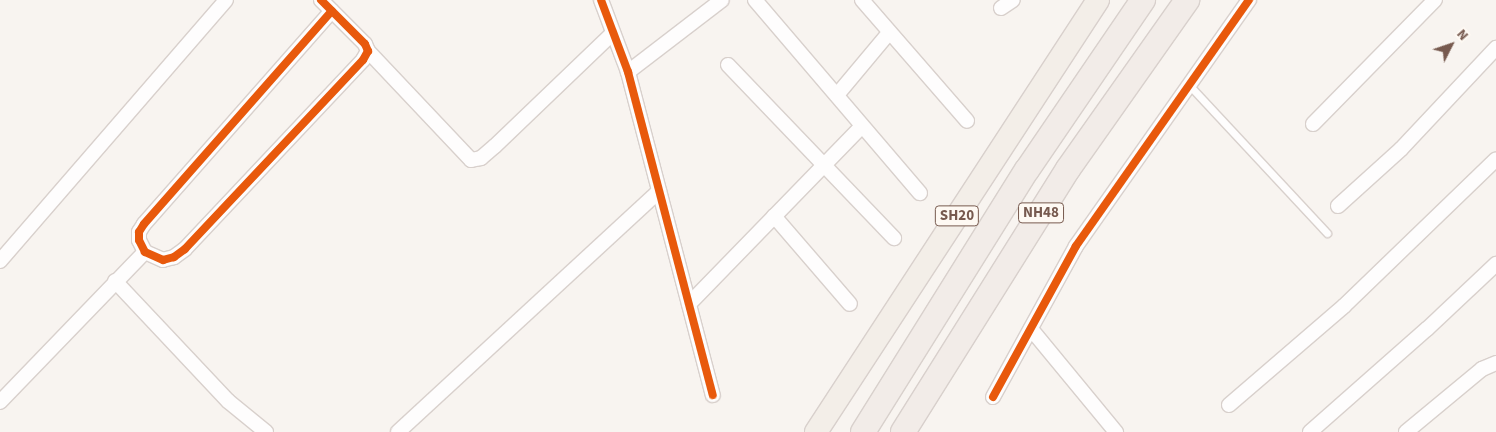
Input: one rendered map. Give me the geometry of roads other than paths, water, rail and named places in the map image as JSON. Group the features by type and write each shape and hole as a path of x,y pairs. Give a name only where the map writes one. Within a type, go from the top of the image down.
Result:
{"highway":[{"name":"NH48","path":"863,432 1027,170 1144,0"},
{"name":"NH48","path":"904,432 1068,169 1186,0"}],"main road":[{"name":"SH20","path":"816,432 1098,0"}],"street":[{"path":"0,260 226,0"},
{"path":"321,0 366,44 368,51 471,160 481,158 495,146 614,33"},
{"path":"601,0 628,72 714,395"},
{"path":"628,72 722,0"},
{"path":"755,0 837,94 861,127 920,193"},
{"path":"862,0 888,34 967,121"},
{"path":"1001,8 1013,0"},
{"path":"993,397 1076,246 1249,0"},
{"path":"1313,124 1435,0"},
{"path":"332,11 144,224 139,232 146,252 163,260 174,257 185,249 368,51"},
{"path":"837,94 888,34"},
{"path":"1338,206 1401,150 1496,48"},
{"path":"728,65 894,238"},
{"path":"689,304 861,127"},
{"path":"1229,405 1344,306 1496,159"},
{"path":"398,432 659,191"},
{"path":"774,216 850,304"},
{"path":"0,402 115,281 146,252"},
{"path":"1310,432 1427,329 1496,264"},
{"path":"115,281 228,401 266,432"},
{"path":"1031,329 1116,432"},
{"path":"1406,432 1482,369 1496,364"}],"lane":[{"path":"1190,86 1327,233"}]}
